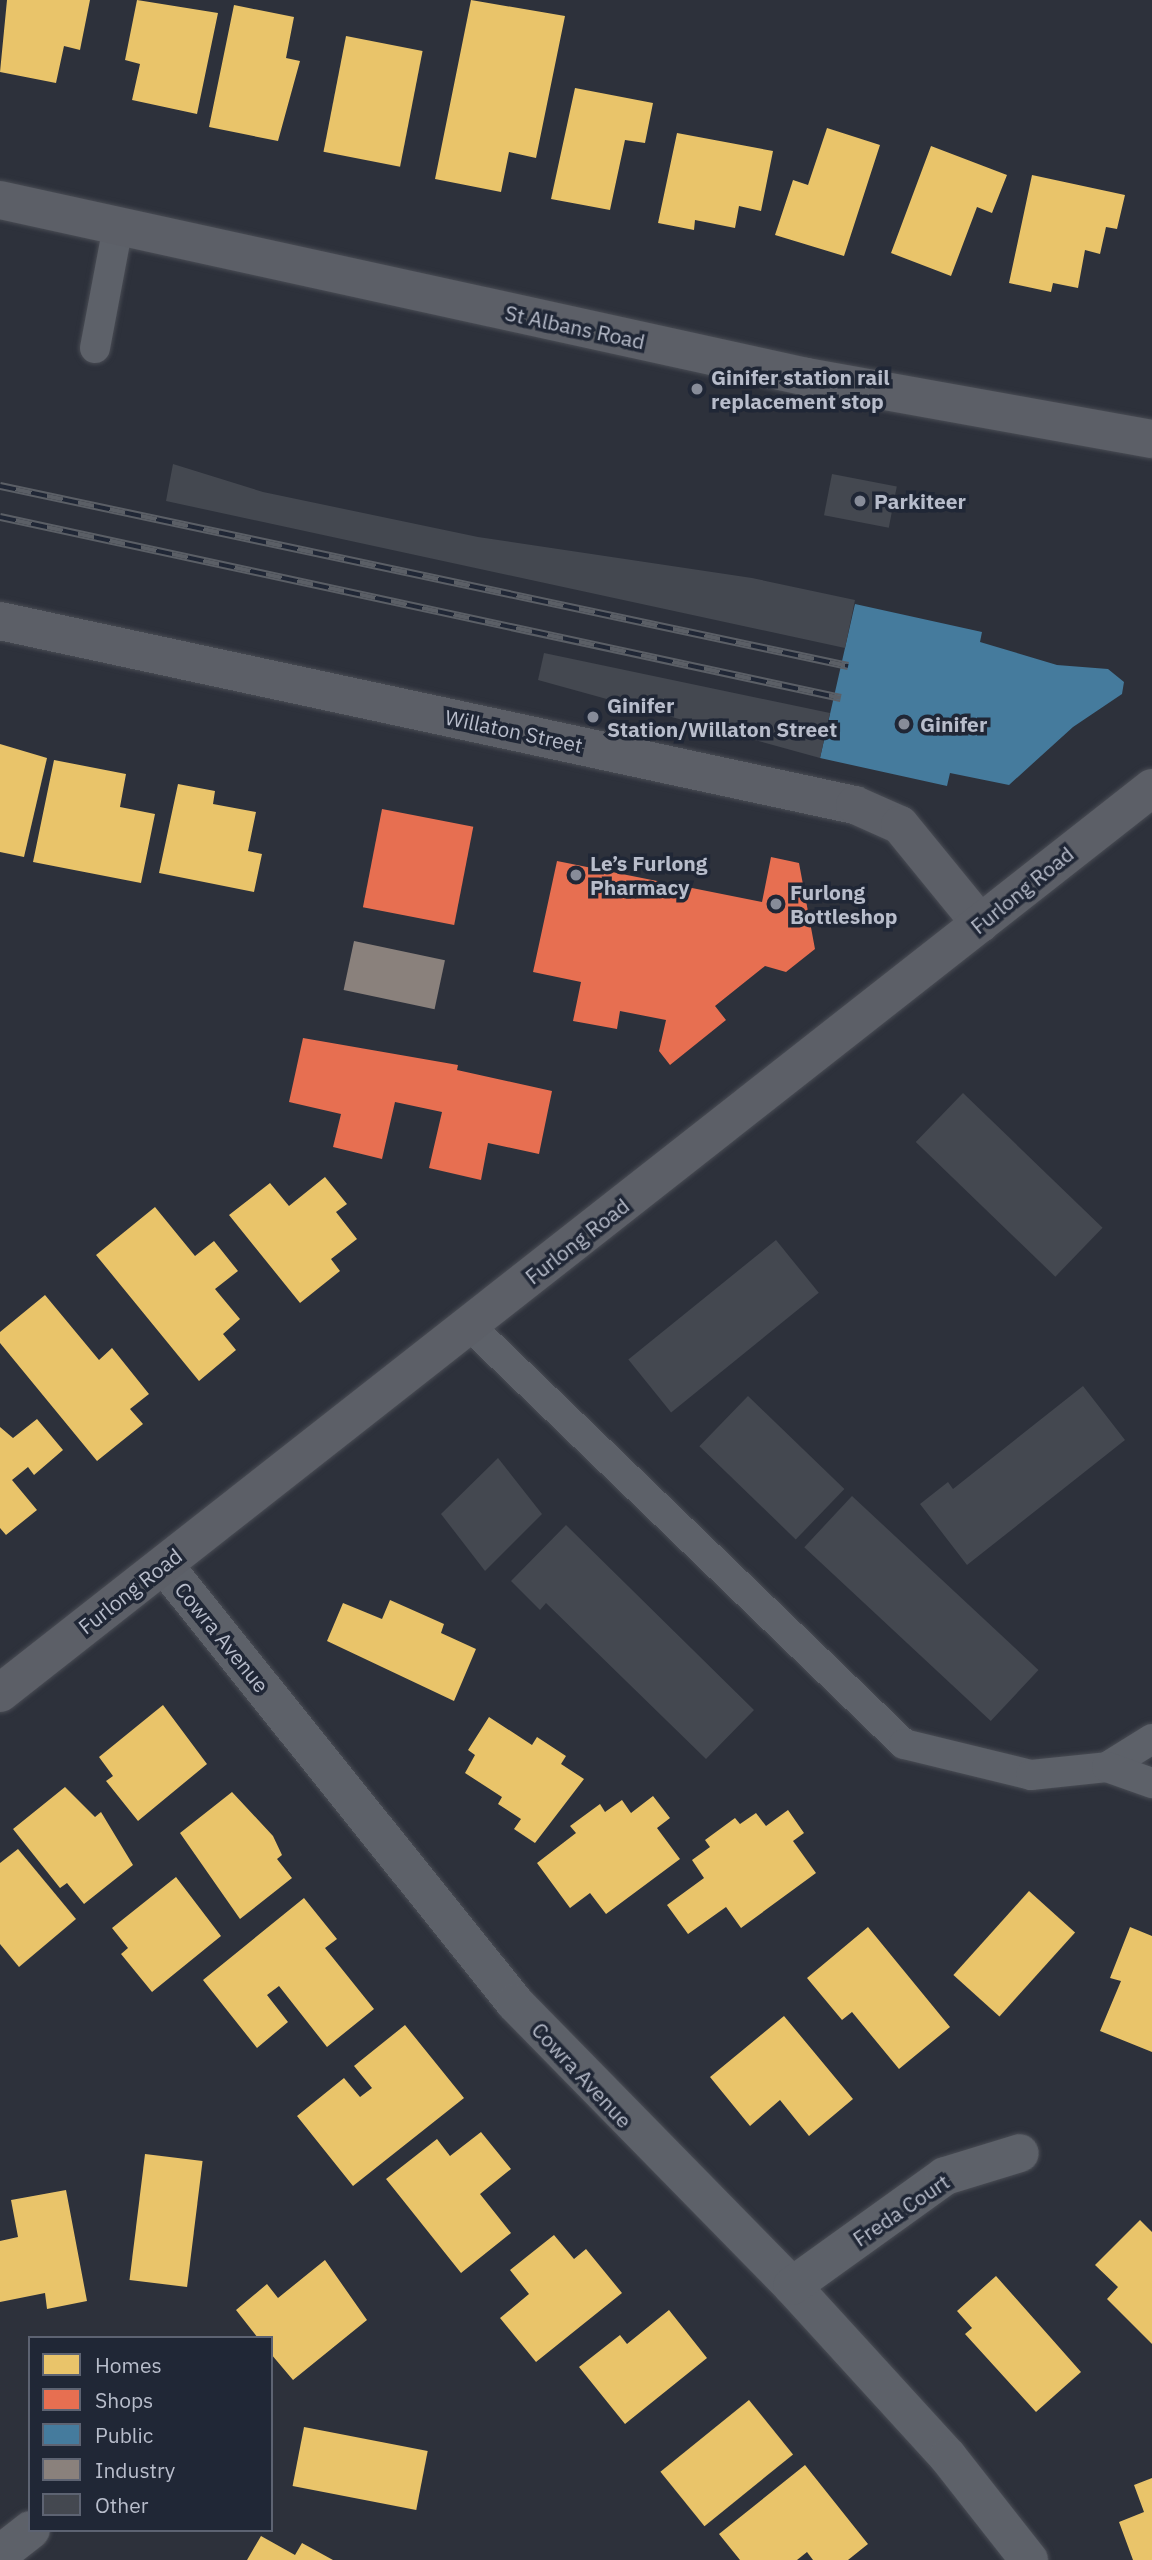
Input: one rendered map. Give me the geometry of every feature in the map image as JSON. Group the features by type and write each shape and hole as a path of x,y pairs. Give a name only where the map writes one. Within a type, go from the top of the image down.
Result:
{"main road":[{"name":"St Albans Road","path":"0,200 807,377 1152,439"},
{"name":"Willaton Street","path":"0,621 855,805 900,825 980,923"},
{"name":"Furlong Road","path":"3,1685 164,1565 1152,788"}],"street":[{"name":"Cowra Avenue","path":"164,1565 515,2003 792,2286 948,2457 1029,2560"},
{"name":"Freda Court","path":"792,2286 945,2176 1020,2153"},
{"path":"0,2554 28,2532"}],"lane":[{"path":"95,348 118,226"},
{"path":"469,1325 904,1744 1031,1775 1107,1767 1152,1783"},
{"path":"1107,1767 1152,1739"}],"building: Homes":[{"path":"7,0 90,0 80,50 64,46 56,83 0,72"},
{"path":"137,0 218,13 197,114 132,100 140,64 125,60"},
{"path":"471,0 565,16 536,158 509,152 501,192 435,179"},
{"path":"234,5 294,17 286,58 300,61 278,141 209,127"},
{"path":"346,36 423,51 400,167 323,152"},
{"path":"575,88 653,103 645,143 625,140 610,210 551,199"},
{"path":"827,128 880,145 844,256 775,235 793,180 808,185"},
{"path":"677,133 773,151 761,211 739,206 735,228 695,220 694,230 658,223"},
{"path":"931,146 1007,175 992,213 977,207 951,276 891,253"},
{"path":"1032,175 1125,195 1117,229 1106,227 1100,254 1085,250 1078,288 1053,283 1051,292 1009,283"},
{"path":"0,744 47,758 24,857 0,852"},
{"path":"54,760 126,774 120,807 155,814 141,883 33,862"},
{"path":"178,784 215,791 213,804 256,812 248,851 262,854 254,892 159,873"},
{"path":"325,1177 347,1204 336,1212 357,1239 331,1259 340,1271 300,1303 229,1215 270,1183 289,1206"},
{"path":"155,1207 195,1256 214,1241 238,1271 215,1289 240,1319 223,1334 236,1350 199,1381 96,1255"},
{"path":"45,1295 99,1360 112,1348 149,1394 130,1409 143,1424 97,1461 0,1343 0,1332"},
{"path":"37,1419 63,1450 34,1475 28,1467 12,1480 37,1510 6,1535 0,1528 0,1427 13,1438"},
{"path":"390,1600 444,1624 441,1633 476,1649 454,1701 327,1641 343,1603 382,1619"},
{"path":"163,1705 207,1764 138,1821 106,1781 113,1776 99,1757"},
{"path":"489,1717 532,1745 537,1737 566,1756 561,1764 584,1779 535,1843 514,1829 521,1819 498,1804 502,1797 465,1773 475,1755 468,1750"},
{"path":"65,1787 95,1817 101,1812 133,1865 84,1904 67,1883 60,1888 13,1829"},
{"path":"232,1792 273,1836 282,1855 277,1859 292,1878 240,1919 180,1833"},
{"path":"653,1796 670,1818 657,1828 680,1859 606,1914 590,1893 570,1908 537,1863 576,1833 570,1826 600,1804 605,1812 622,1800 631,1813"},
{"path":"788,1810 804,1833 793,1841 816,1873 741,1928 726,1907 688,1934 667,1905 704,1878 692,1860 710,1847 705,1840 735,1818 740,1824 756,1813 766,1826"},
{"path":"18,1849 76,1919 19,1967 0,1944 0,1863"},
{"path":"176,1877 221,1936 152,1992 121,1954 128,1948 112,1928"},
{"path":"1029,1891 1075,1932 999,2016 953,1975"},
{"path":"304,1898 337,1939 325,1948 374,2009 327,2047 279,1986 267,1995 288,2022 257,2048 203,1980"},
{"path":"868,1927 950,2027 899,2069 852,2012 842,2020 807,1978"},
{"path":"1130,1927 1152,1936 1152,2052 1100,2031 1121,1981 1110,1978"},
{"path":"784,2016 853,2099 809,2136 780,2100 750,2126 710,2077"},
{"path":"405,2025 464,2098 353,2186 297,2116 344,2078 360,2097 372,2088 354,2066"},
{"path":"481,2132 511,2169 480,2194 511,2233 461,2273 386,2179 437,2139 450,2156"},
{"path":"145,2154 203,2161 187,2287 130,2280"},
{"path":"66,2190 87,2301 47,2309 45,2293 0,2302 0,2241 18,2237 11,2200"},
{"path":"1140,2220 1152,2232 1152,2344 1107,2299 1118,2287 1095,2265"},
{"path":"554,2235 574,2259 586,2249 622,2293 536,2362 500,2318 529,2294 510,2270"},
{"path":"325,2260 367,2320 293,2380 273,2356 273,2336 256,2336 236,2310 267,2284 278,2298"},
{"path":"996,2276 1081,2372 1036,2412 965,2334 972,2328 957,2311"},
{"path":"669,2310 707,2358 625,2424 579,2367 620,2335 627,2344"},
{"path":"749,2400 793,2454 704,2526 660,2472"},
{"path":"304,2427 428,2451 416,2510 293,2486"},
{"path":"805,2465 868,2544 848,2560 813,2560 807,2552 797,2560 740,2560 719,2534"},
{"path":"1152,2478 1152,2560 1133,2560 1119,2522 1144,2512 1134,2485"},
{"path":"261,2536 295,2555 302,2543 333,2560 247,2560"}],"building: Shops":[{"path":"382,809 473,827 454,925 363,907"},
{"path":"771,857 799,863 815,949 786,972 765,966 715,1006 726,1020 670,1065 659,1051 666,1020 620,1011 617,1029 573,1021 581,982 533,972 557,861 762,902"},
{"path":"303,1038 458,1065 457,1070 552,1091 539,1154 488,1143 481,1180 429,1168 442,1112 395,1102 382,1159 333,1147 341,1114 289,1102"}],"building: Public":[{"path":"855,604 982,632 980,642 1057,665 1108,669 1124,682 1122,694 1073,727 1009,785 950,773 947,786 820,758"}],"building: Industry":[{"path":"354,941 445,960 435,1009 344,990"}],"building: Other":[{"path":"173,464 263,492 478,537 752,578 855,600 845,648 166,501"},
{"name":"Parkiteer","path":"832,474 897,487 889,528 824,515"},
{"path":"544,653 830,713 820,758 538,680"},
{"path":"963,1093 1103,1228 1055,1277 916,1142"},
{"path":"776,1240 819,1293 671,1412 628,1360"},
{"path":"1083,1386 1125,1440 967,1565 920,1504 948,1482 953,1489"},
{"path":"748,1396 844,1489 796,1539 699,1446"},
{"path":"498,1458 542,1514 485,1571 441,1514"},
{"path":"852,1496 1038,1670 991,1721 804,1547"},
{"path":"566,1525 754,1710 706,1759 546,1603 540,1610 511,1581"}],"railway":[{"path":"0,486 848,666"},
{"path":"0,517 841,698"}],"place":[{"name":"Ginifer station rail replacement stop","path":"697,389"},
{"name":"Parkiteer","path":"860,501"},
{"name":"Ginifer Station/Willaton Street","path":"593,717"},
{"name":"Ginifer","path":"904,724"},
{"name":"Le’s Furlong Pharmacy","path":"576,875"},
{"name":"Furlong Bottleshop","path":"776,904"}]}
